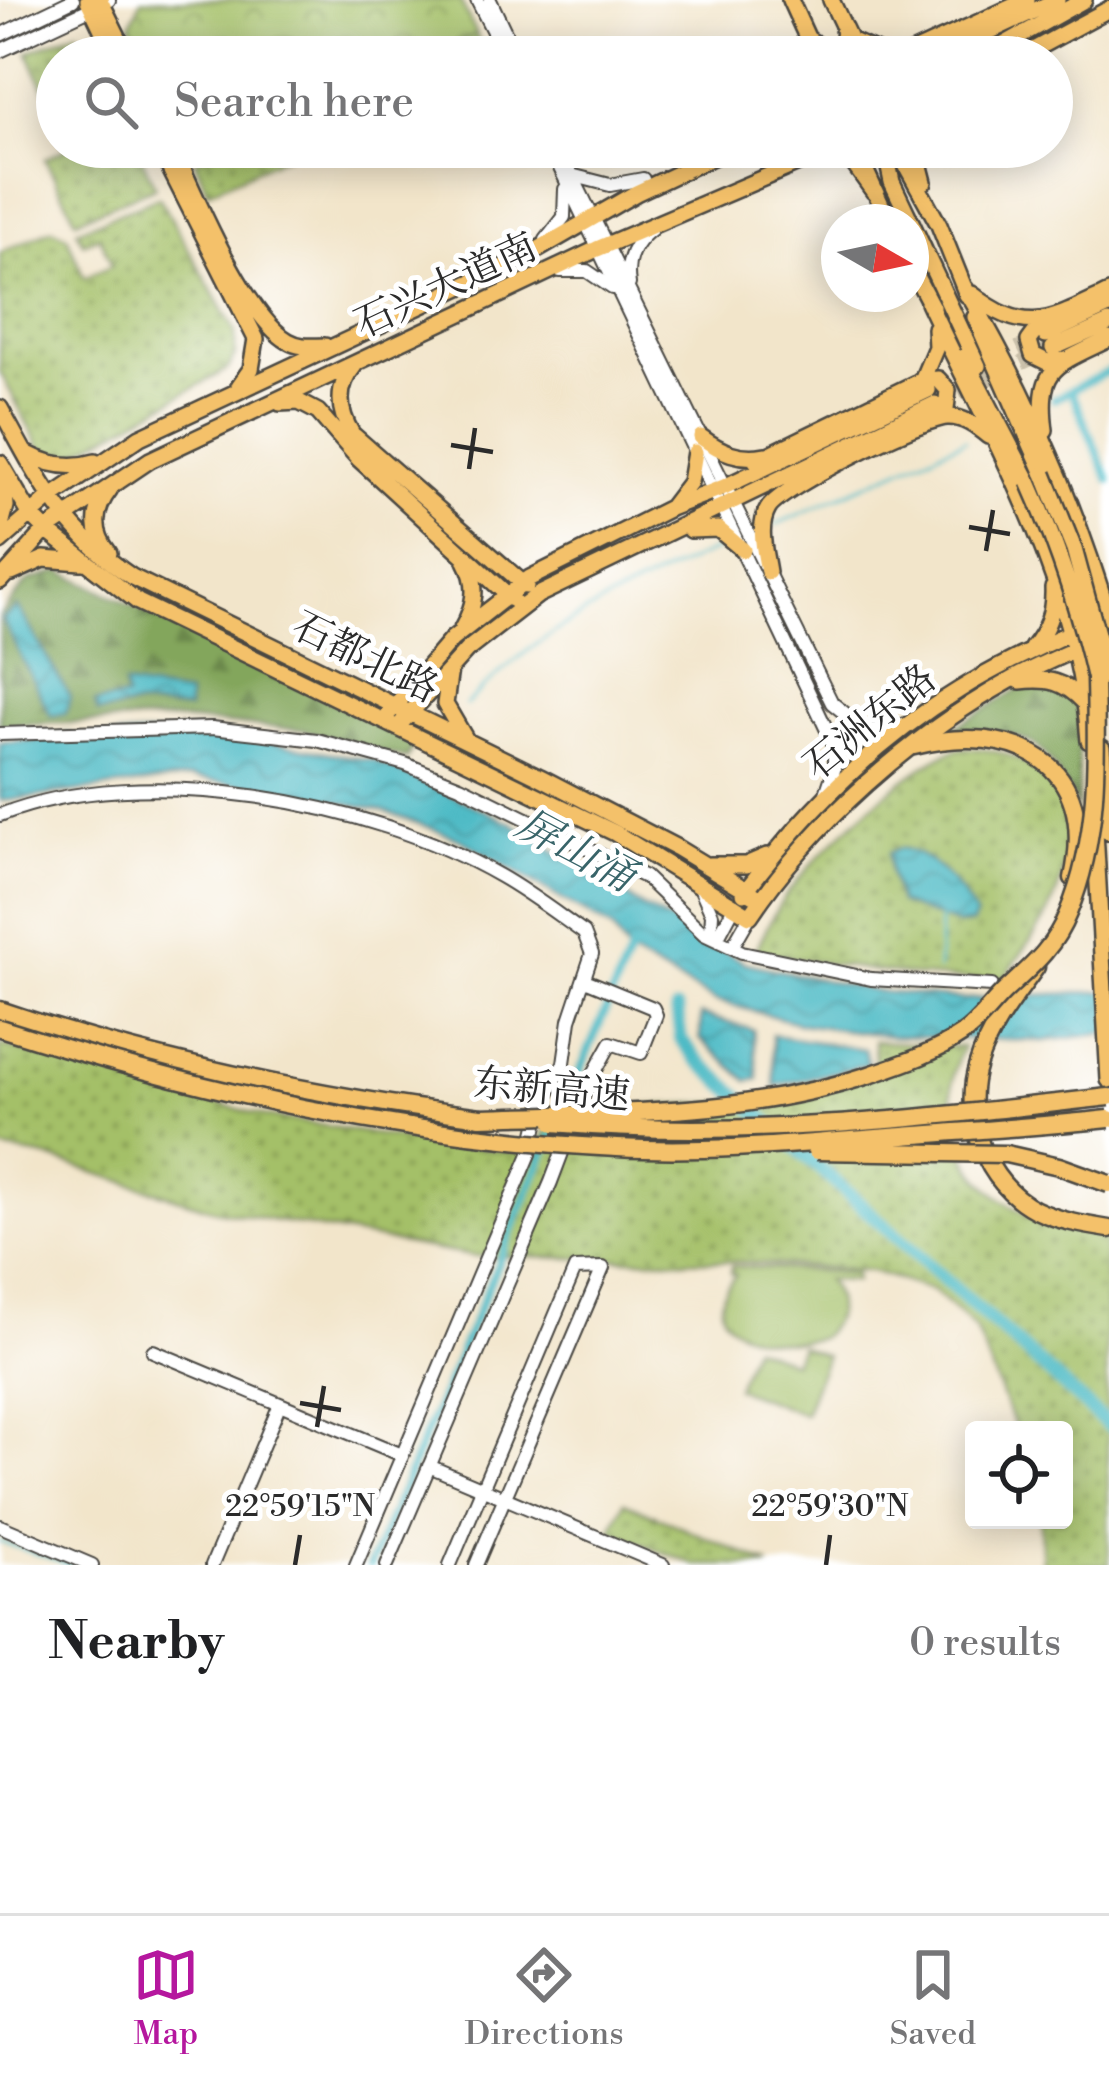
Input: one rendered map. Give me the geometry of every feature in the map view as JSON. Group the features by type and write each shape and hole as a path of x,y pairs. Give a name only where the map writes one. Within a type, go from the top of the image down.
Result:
{"highway":[{"path":"1102,679 1090,830 1077,887 1049,949 999,1020 977,1066 972,1097 975,1124 996,1175 1032,1208 1109,1229"},
{"path":"481,1117 712,1109 768,1101 909,1061 961,1035 1049,949 1064,912 1077,854 1076,820 1064,786 1035,754 1001,740 964,736 914,746"},
{"name":"东新高速","path":"0,1010 138,1052 373,1102 627,1130 907,1120 1109,1097"},
{"name":"东新高速","path":"0,1028 106,1062 278,1105 412,1127 619,1148 767,1146 1109,1120"},
{"path":"767,1146 852,1154 1006,1154 1109,1184"}],"main road":[{"path":"790,0 807,36"},
{"path":"831,0 849,36"},
{"path":"949,36 1027,0"},
{"path":"979,36 1057,0"},
{"path":"1020,36 1084,0"},
{"path":"98,2 109,36"},
{"path":"98,2 117,36"},
{"path":"1060,36 1103,13"},
{"path":"170,168 256,339 251,369 236,390"},
{"path":"181,168 205,220 271,328 295,345 334,345"},
{"path":"591,221 643,178 665,168"},
{"name":"石兴大道南","path":"0,542 50,498 127,445 529,254 689,168"},
{"name":"石兴大道南","path":"2,579 46,530 139,467 602,247 787,168"},
{"name":"石兴大道南","path":"857,168 874,191"},
{"path":"864,168 880,204"},
{"path":"892,168 892,182 902,204"},
{"path":"903,168 939,225"},
{"path":"918,168 1036,478 1102,679 1109,832"},
{"path":"472,308 532,269 529,254"},
{"path":"929,260 975,357 1000,427"},
{"path":"965,288 991,309 1047,335 1109,323"},
{"path":"965,288 1006,359 1046,445 1100,576 1109,616"},
{"path":"1047,335 1109,293"},
{"path":"929,303 954,338 1000,427 1036,478"},
{"path":"929,304 1051,567 1075,650 1086,704 1109,1080"},
{"path":"1068,359 1047,362 1034,355 1029,341 1109,306"},
{"path":"928,392 936,347 929,308"},
{"path":"1046,445 1042,387 1048,375 1068,359 1109,339"},
{"path":"358,362 344,380 340,400 352,434 538,595"},
{"path":"466,650 451,651 455,636 515,601 538,595 728,506 928,392 938,380 947,390 946,410 789,488 776,499 763,526 763,572"},
{"path":"719,489 768,454 928,392"},
{"path":"402,709 451,668 515,601 523,583 670,508 928,392"},
{"path":"266,406 299,401 318,412 359,459 515,601"},
{"name":"石都北路","path":"4,415 63,517 132,578 476,746 673,855 696,881 750,916"},
{"path":"930,421 959,418 986,434 998,448"},
{"path":"670,508 694,474 698,444 744,458 768,454"},
{"path":"127,445 126,463 139,467"},
{"path":"23,451 41,461 67,466 83,466 109,456"},
{"path":"0,529 5,506 1,464"},
{"name":"石都北路","path":"1,464 30,514 114,586 204,635 477,767 673,855 706,864 754,894"},
{"path":"118,479 104,496 96,528 101,543 132,578"},
{"path":"675,532 718,529 742,550"},
{"path":"390,724 472,610 475,586 462,554"},
{"path":"2,579 44,560 84,562"},
{"path":"1029,651 1044,634 1051,613 1051,567"},
{"path":"114,586 114,573 132,578"},
{"path":"1059,590 1078,601 1094,590 1100,576"},
{"name":"石洲东路","path":"735,905 754,894 914,746 1029,651 1109,616"},
{"name":"石洲东路","path":"750,916 754,894 776,851 826,794 910,723 1004,675 1109,634"},
{"path":"310,684 321,682 324,676 318,667"},
{"path":"451,668 445,704 476,746 470,756 477,767"},
{"path":"1004,675 1053,680 1072,688 1086,704"},
{"path":"795,830 792,843 798,847 809,844"},
{"path":"706,864 746,865 776,851"}],"street":[{"path":"0,34 73,0"},
{"path":"477,0 495,36"},
{"path":"490,0 507,36"},
{"path":"0,51 98,2"},
{"path":"564,168 719,489 832,703 867,731 910,723"},
{"path":"568,175 610,185 643,178"},
{"path":"529,254 564,217 568,175"},
{"path":"626,294 631,254 641,237 659,224"},
{"path":"547,273 587,271 626,294"},
{"path":"0,441 6,436 4,415"},
{"path":"728,506 742,550 763,572 835,757 826,794"},
{"path":"820,713 830,712 832,703"},
{"path":"0,734 212,728 317,740 460,786 645,877 704,934 742,952 871,979 992,986"},
{"path":"0,815 65,796 193,791 256,796 385,826 500,876 584,933 592,954 591,983 569,1020 564,1063 541,1108 530,1154 356,1565"},
{"name":"石洲东路","path":"696,881 708,900 715,933 735,905"},
{"name":"石洲东路","path":"734,942 750,916"},
{"path":"387,1565 551,1182 588,1084 611,1043 641,1053 656,1016 653,1008 591,983"},
{"path":"449,1565 575,1269 603,1268 476,1565"},
{"path":"153,1351 402,1455"},
{"path":"212,1565 280,1404"},
{"path":"429,1466 663,1565"},
{"path":"378,1512 405,1523"},
{"path":"0,1526 92,1565"}],"green space":[{"path":"141,0 460,0 476,34 137,36 131,24"},
{"path":"50,168 146,168 155,187 76,220"},
{"path":"198,168 259,168 208,192"},
{"path":"159,197 235,331 235,355 228,369 72,455 54,455 41,449 0,372 0,253 52,229 67,236 84,278 112,265 100,236 83,243 77,230"},
{"path":"61,571 415,742 407,759 305,730 176,720 0,725 0,615 28,581"},
{"path":"1047,684 1067,692 1079,713 1078,808 1052,763 1032,744 997,732 949,730 1024,686"},
{"path":"964,748 997,752 1024,762 1058,798 1065,822 1061,878 1050,909 1003,980 910,975 755,951 787,894 844,832 920,768"},
{"path":"874,1041 963,1047 954,1070 952,1103 959,1139 985,1184 1026,1214 1105,1237 1109,1565 1042,1565 1040,1529 1073,1529 1073,1421 1012,1421 975,1329 933,1291 872,1271 724,1261 472,1256 216,1210 42,1156 0,1149 0,1045 264,1116 538,1155 552,1109 737,1102 875,1067"},
{"path":"732,1266 855,1273 855,1281 826,1280 837,1310 820,1338 763,1339 729,1324 722,1311 723,1295 736,1275 731,1273"},
{"path":"753,1346 793,1362 800,1346 826,1356 804,1414 736,1388"},
{"path":"624,1502 770,1565 695,1565 611,1531"}],"water":[{"path":"18,607 70,697 66,713 51,716 2,619"},
{"path":"124,685 188,695 188,710 137,706 98,713 95,703 126,698"},
{"path":"207,731 375,761 512,823 643,907 746,963 874,991 962,999 1109,991 1109,1033 1043,1041 890,1036 802,1024 716,1001 629,954 612,929 460,839 384,811 190,778 0,801 0,742 62,739 62,734 70,733 73,739"},
{"path":"900,848 944,873 976,916 972,924 958,925 899,903 889,853"},
{"path":"701,1015 753,1030 758,1079 748,1081 700,1039"},
{"path":"772,1035 864,1049 868,1064 775,1086"}],"waterway":[{"path":"1054,399 1109,371"},
{"path":"1071,390 1109,480"},
{"path":"775,525 965,440"},
{"path":"466,705 556,631 621,594 727,545"},
{"path":"938,970 940,919"},
{"path":"563,1111 632,948"},
{"path":"677,1010 681,1039 697,1059 1109,1426"},
{"path":"370,1565 557,1124"},
{"path":"0,1542 72,1565"}],"tunnel":[{"path":"934,387 1038,339"},
{"path":"938,402 1047,351"}],"water label":[{"name":"屏山涌","path":"576,849"}]}
